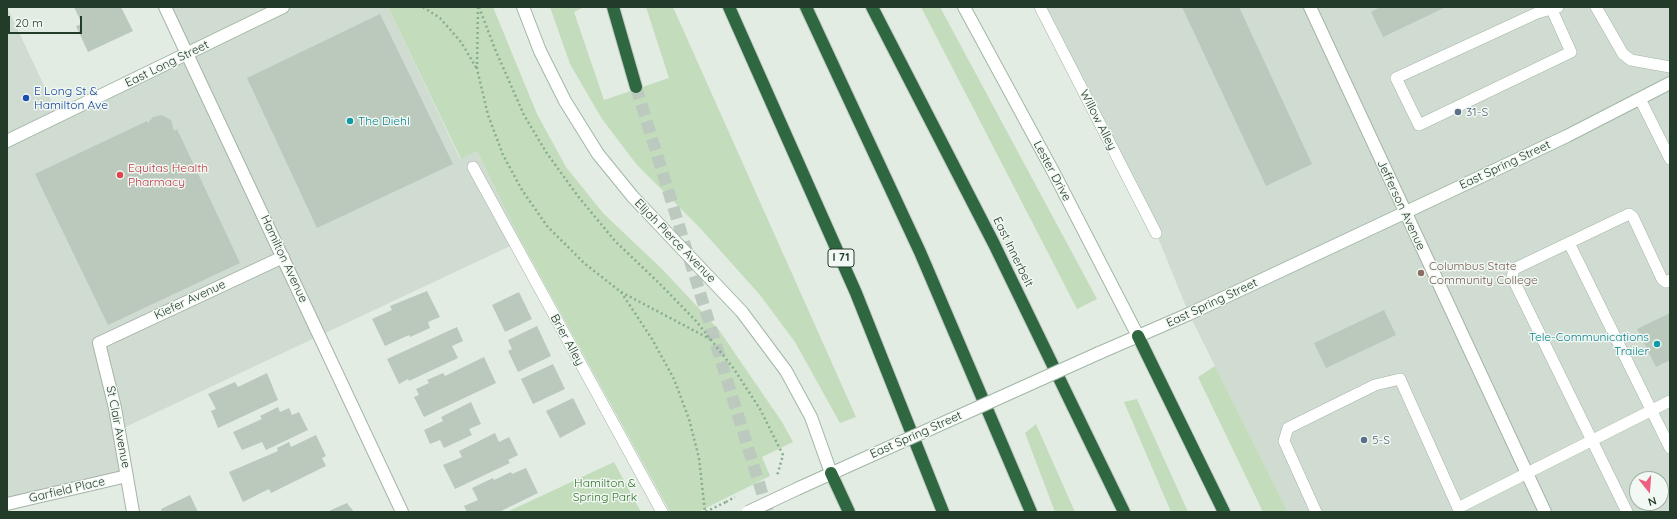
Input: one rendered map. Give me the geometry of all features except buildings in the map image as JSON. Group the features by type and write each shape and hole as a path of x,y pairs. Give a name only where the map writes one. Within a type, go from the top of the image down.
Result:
{"highway":[{"path":"613,7 636,88"},
{"name":"I 71","path":"728,7 856,293 944,512"},
{"path":"806,7 920,252 1029,508"},
{"name":"East Innerbelt","path":"872,7 994,244 1124,512"},
{"path":"1138,336 1224,512"},
{"path":"831,473 849,512"}],"street":[{"name":"Hamilton Avenue","path":"165,7 402,512"},
{"name":"East Long Street","path":"7,141 283,7"},
{"name":"Elijah Pierce Avenue","path":"524,7 540,51 565,100 598,154 633,197 742,312 786,370 810,417 831,473"},
{"name":"Lester Drive","path":"964,7 1055,175 1138,336"},
{"name":"Jefferson Avenue","path":"1310,7 1404,213 1545,512"},
{"name":"East Spring Street","path":"748,512 831,473 1138,336 1404,213 1640,99 1670,83"},
{"name":"Kiefer Avenue","path":"99,343 283,257"},
{"name":"St Clair Avenue","path":"99,343 109,381 133,512"},
{"name":"Garfield Place","path":"7,504 127,476"}],"lane":[{"name":"Willow Alley","path":"1040,7 1156,233"},
{"path":"1596,7 1623,54 1631,60 1670,67"},
{"path":"1555,8 1571,52 1419,125 1396,78 1537,13 1555,8"},
{"path":"1640,99 1670,159"},
{"name":"Brier Alley","path":"473,167 662,512"},
{"path":"1627,512 1512,277 1514,269 1629,214 1633,217 1662,279 1666,282 1670,280"},
{"path":"1569,243 1670,448"},
{"path":"1316,512 1284,441 1288,428 1375,385 1400,379 1460,510 1592,440 1670,401"}],"path":[{"path":"423,7 440,18 461,42 477,69"},
{"path":"479,7 477,69 488,115 500,149 522,190 547,226 584,263 620,292 710,339"},
{"path":"479,7 494,49 524,115 546,152 577,195 615,241 696,321 734,369 760,409 783,455 778,476 772,479"},
{"path":"620,292 652,339 674,379 689,419 699,458 705,512 739,495"}],"shaded area":[{"path":"7,7 57,113 188,53 165,7 388,7 460,159 477,151 521,241 117,431 126,483 7,510"},
{"name":"Columbus State Community College","path":"1040,7 1670,7 1670,512 1288,512 1189,314 1156,233"}],"green space":[{"path":"388,7 493,7 537,114 566,167 603,213 664,271 719,330 782,422 793,442 762,457 770,476 698,512 670,512 521,241 477,151 461,159"},
{"path":"550,7 584,7 574,12 604,100 669,78 646,7 673,7 856,417 840,423 795,342 760,295 701,229 637,165 602,119 570,64"},
{"path":"921,7 940,7 1097,299 1077,309"},
{"path":"1215,366 1288,512 1263,512 1198,377"},
{"path":"1137,399 1188,512 1171,512 1124,402"},
{"path":"1036,424 1075,512 1055,512 1025,433"},
{"name":"Hamilton & Spring Park","path":"614,462 641,512 507,512"}],"tunnel":[{"path":"636,87 768,512"}],"place":[{"name":"E Long St & Hamilton Ave","path":"26,98"},
{"name":"31-S","path":"1458,112"},
{"name":"The Diehl","path":"350,121"},
{"name":"Equitas Health Pharmacy","path":"120,175"},
{"name":"Columbus State Community College","path":"1421,273"},
{"name":"Tele-Communications Trailer","path":"1657,344"},
{"name":"5-S","path":"1364,440"}]}
